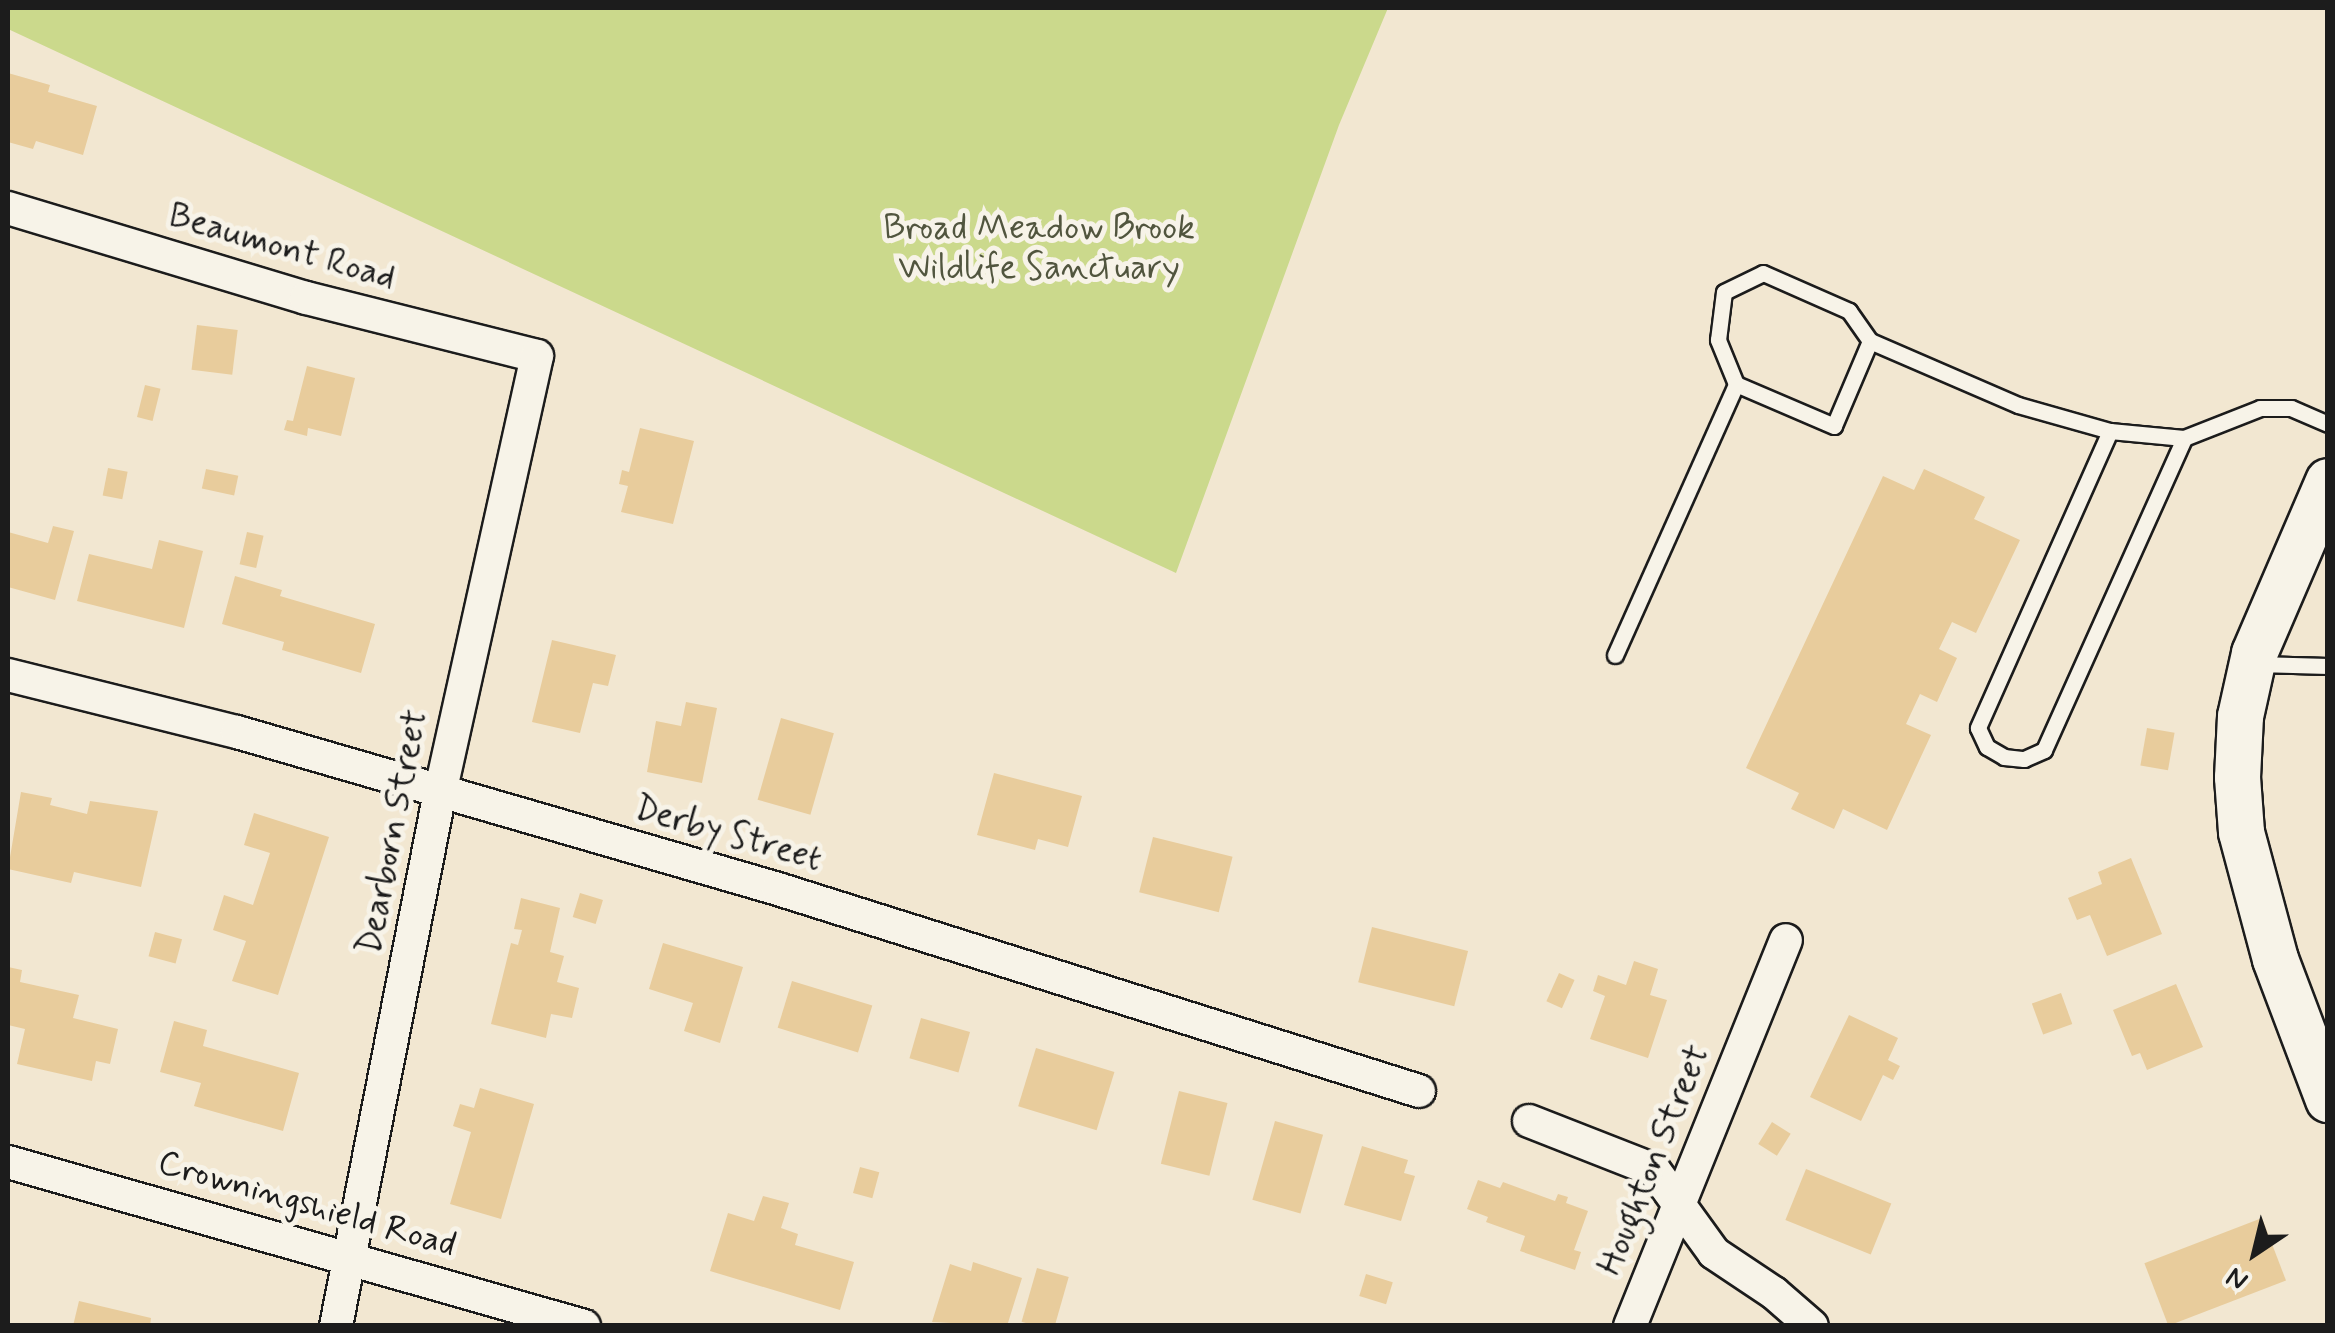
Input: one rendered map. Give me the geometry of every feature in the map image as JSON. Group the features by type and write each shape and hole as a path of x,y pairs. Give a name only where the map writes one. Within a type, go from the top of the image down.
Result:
{"street":[{"name":"Beaumont Road","path":"8,208 306,298 537,356"},
{"name":"Dearborn Street","path":"336,1326 440,792 537,356"},
{"path":"2327,1094 2275,959 2241,832 2238,746 2252,664 2328,480"},
{"name":"Derby Street","path":"8,675 237,732 778,890 1419,1091"},
{"name":"Houghton Street","path":"1630,1326 1786,940"},
{"path":"1529,1121 1654,1170 1714,1253 1774,1293 1812,1326"},
{"name":"Crowningshield Road","path":"8,1162 350,1256 584,1326"}],"lane":[{"path":"1870,341 1834,426 1736,384 1718,340 1724,292 1763,272 1849,311 1870,341 2018,405 2110,431 2184,438 2260,408 2291,408 2328,424"},
{"path":"1615,655 1736,384"},
{"path":"2110,431 1978,728 1987,747 2004,757 2024,758 2044,750 2184,438"},
{"path":"2252,664 2328,666"}],"green space":[{"name":"Broad Meadow Brook Wildlife Sanctuary","path":"8,8 1388,8 1339,125 1176,573 8,29"}],"building":[{"path":"8,73 50,85 48,92 97,106 83,155 36,141 33,149 8,142"},
{"path":"197,325 238,330 232,375 192,370"},
{"path":"307,366 355,378 341,436 308,428 307,436 284,430 287,420 293,421"},
{"path":"145,385 161,389 153,421 137,417"},
{"path":"640,428 694,441 673,524 621,512 628,486 619,484 622,470 629,472"},
{"path":"108,468 128,472 122,499 103,495"},
{"path":"206,469 238,476 234,495 202,489"},
{"path":"1924,469 1985,497 1974,519 2020,540 1976,633 1952,622 1939,649 1957,658 1937,702 1920,694 1906,724 1931,735 1887,830 1843,809 1834,829 1791,809 1799,793 1746,768 1883,476 1914,490"},
{"path":"53,526 74,531 55,600 8,587 8,532 48,543"},
{"path":"247,532 264,536 256,568 240,564"},
{"path":"159,540 203,551 184,628 77,601 89,554 152,569"},
{"path":"235,576 282,590 280,596 375,624 361,673 282,650 284,642 222,624"},
{"path":"552,640 616,655 608,686 593,683 580,733 532,722"},
{"path":"686,702 717,708 702,783 647,772 656,721 681,726"},
{"path":"781,718 834,733 810,815 758,800"},
{"path":"2147,728 2175,733 2168,770 2140,765"},
{"path":"994,773 1082,796 1068,847 1038,839 1035,850 977,835"},
{"path":"21,792 52,798 50,805 87,814 90,801 158,811 141,887 74,872 71,883 8,869"},
{"path":"254,813 329,837 278,995 232,981 246,941 213,930 224,895 253,905 270,853 244,845"},
{"path":"1153,837 1233,857 1219,912 1139,892"},
{"path":"2131,858 2162,934 2107,956 2090,915 2077,920 2068,898 2102,884 2098,872"},
{"path":"580,893 603,900 596,924 573,917"},
{"path":"521,898 560,908 550,952 564,956 557,982 579,988 572,1018 551,1014 546,1038 491,1024 511,943 518,945 522,930 514,929"},
{"path":"1372,927 1468,951 1454,1006 1358,982"},
{"path":"155,932 182,939 176,963 149,956"},
{"path":"663,943 743,967 720,1043 684,1031 693,1003 649,989"},
{"path":"1634,961 1658,969 1650,995 1667,1000 1648,1058 1590,1039 1605,996 1593,991 1598,975 1626,985"},
{"path":"8,967 22,970 20,982 79,995 73,1018 118,1029 110,1064 96,1061 92,1081 17,1064 25,1029 8,1025"},
{"path":"1559,973 1575,980 1562,1008 1546,1001"},
{"path":"792,981 872,1006 858,1052 778,1028"},
{"path":"2176,984 2203,1047 2147,1070 2140,1053 2132,1056 2113,1010"},
{"path":"2061,993 2072,1024 2043,1035 2032,1004"},
{"path":"1849,1015 1898,1038 1888,1060 1900,1066 1893,1080 1883,1075 1861,1121 1810,1097"},
{"path":"921,1018 970,1032 958,1072 909,1058"},
{"path":"174,1021 207,1030 203,1046 299,1073 283,1131 194,1106 201,1083 160,1072"},
{"path":"1036,1048 1114,1072 1097,1130 1018,1106"},
{"path":"480,1088 534,1104 501,1219 450,1204 471,1132 453,1126 460,1104 474,1108"},
{"path":"1179,1091 1228,1103 1209,1176 1161,1164"},
{"path":"1275,1121 1323,1135 1300,1214 1252,1200"},
{"path":"1772,1122 1791,1134 1777,1156 1758,1144"},
{"path":"1362,1146 1408,1160 1404,1173 1415,1176 1401,1221 1344,1205"},
{"path":"860,1167 879,1172 872,1198 853,1193"},
{"path":"1806,1169 1891,1203 1871,1254 1785,1220"},
{"path":"1478,1180 1500,1188 1503,1182 1555,1201 1558,1194 1568,1197 1566,1203 1588,1211 1574,1250 1581,1252 1575,1270 1520,1251 1525,1236 1486,1222 1488,1217 1467,1209"},
{"path":"763,1196 789,1203 781,1228 798,1234 795,1245 854,1262 840,1310 710,1271 728,1213 754,1221"},
{"path":"2262,1218 2286,1281 2168,1326 2144,1263"},
{"path":"973,1262 1022,1278 1007,1326 932,1322 950,1264 971,1271"},
{"path":"1037,1268 1069,1277 1055,1326 1022,1322"},
{"path":"1366,1274 1393,1282 1386,1304 1359,1296"},
{"path":"79,1301 151,1318 150,1326 73,1326"}]}
